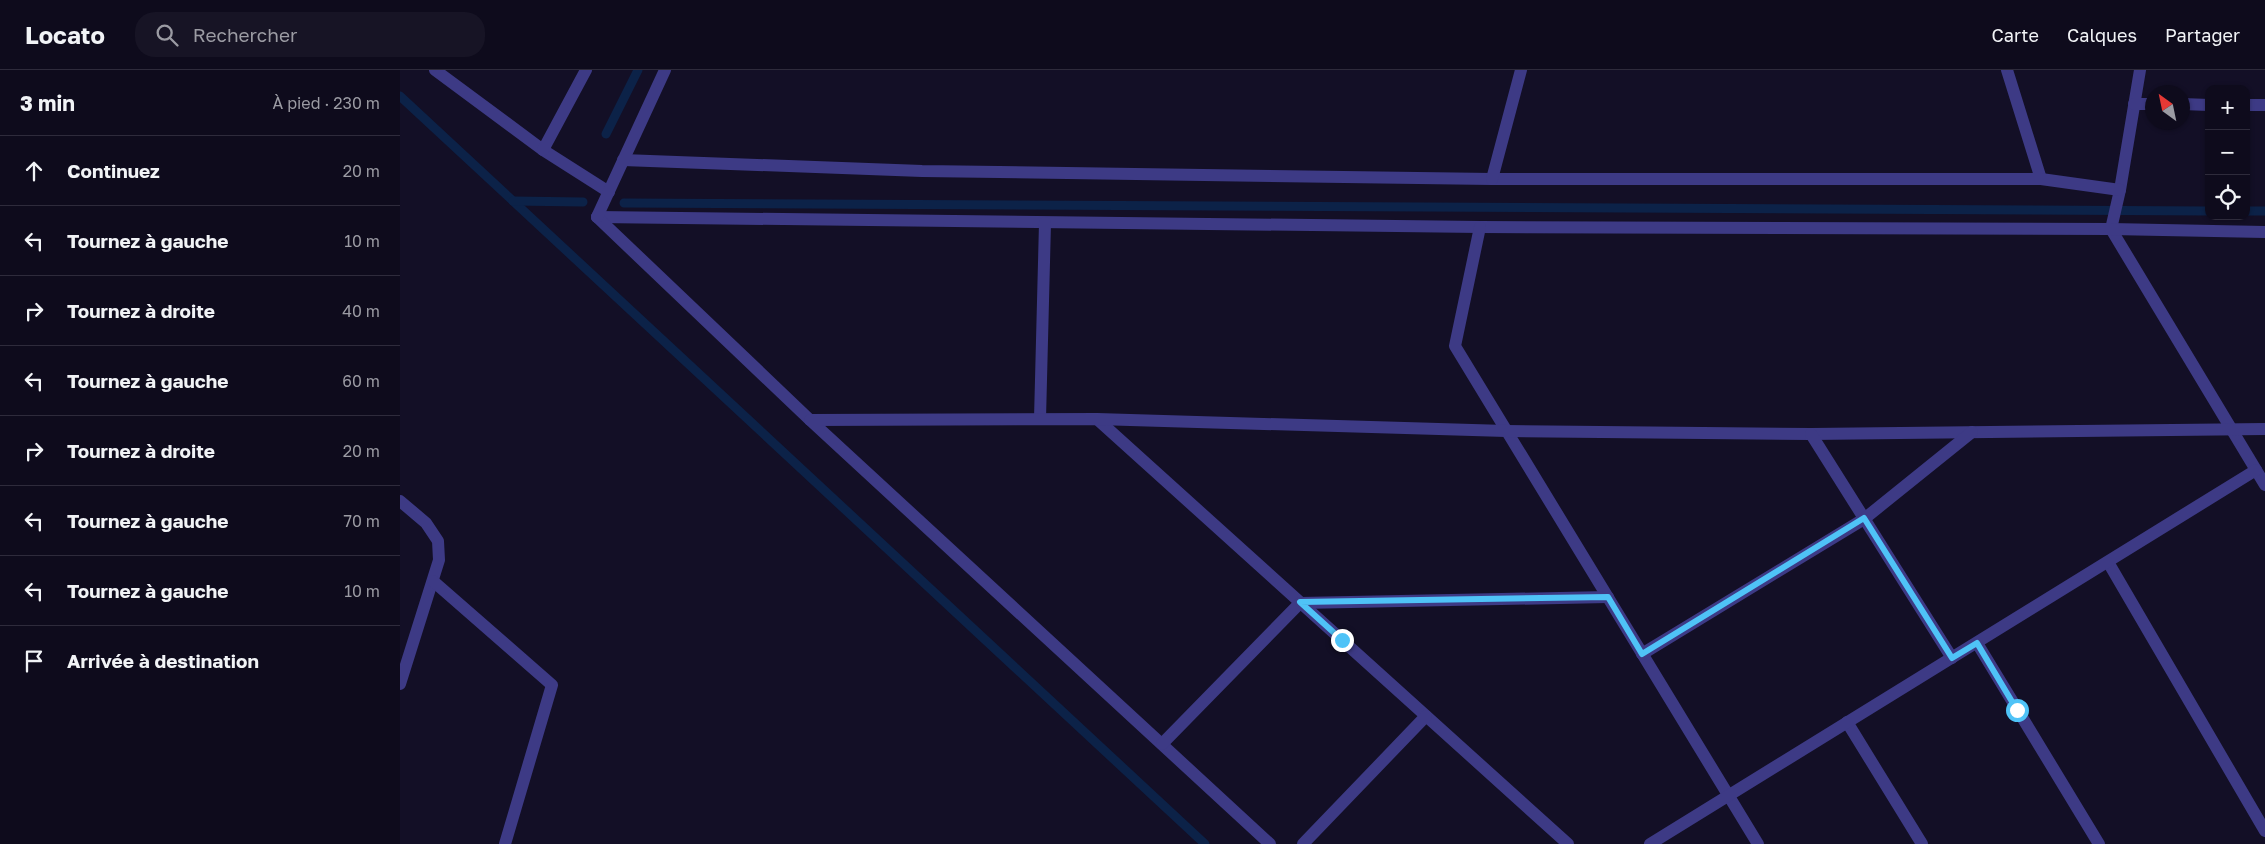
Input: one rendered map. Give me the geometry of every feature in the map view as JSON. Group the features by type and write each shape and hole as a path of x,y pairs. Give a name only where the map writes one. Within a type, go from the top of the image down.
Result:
{"street":[{"path":"435,70 544,150 609,192"},
{"path":"544,150 586,70"},
{"path":"597,217 665,70"},
{"path":"1492,179 1521,70"},
{"path":"2008,70 2041,180"},
{"path":"2140,70 2120,190 2111,229 2265,485"},
{"path":"2134,104 2145,104"},
{"path":"2190,104 2205,105"},
{"path":"2250,105 2265,105"},
{"path":"624,160 922,171 1492,179 2041,180 2120,190"},
{"path":"597,217 1480,227 2111,229 2265,232"},
{"path":"597,217 810,420 1270,844"},
{"path":"1040,419 1045,222"},
{"path":"1480,227 1455,346 1758,844"},
{"path":"810,420 1097,419 1506,431 1810,434 2265,429"},
{"path":"1097,419 1568,844"},
{"path":"1642,654 1864,518 1972,432"},
{"path":"1810,434 1952,658"},
{"path":"1650,844 2256,470"},
{"path":"400,500 426,523 438,541 439,560 400,684"},
{"path":"2108,562 2265,830"},
{"path":"433,581 552,685 505,844"},
{"path":"1162,744 1300,602 1608,597"},
{"path":"1977,643 2099,844"},
{"path":"1303,844 1426,716"},
{"path":"1847,722 1922,844"}],"waterway":[{"path":"606,134 638,70"},
{"path":"400,96 1205,844"},
{"path":"513,201 583,202"},
{"path":"624,203 2205,211"},
{"path":"2250,211 2265,211"}],"route":[{"path":"1342,640 1300,602 1608,597 1642,654 1864,518 1952,658 1977,643 2017,710"}]}
